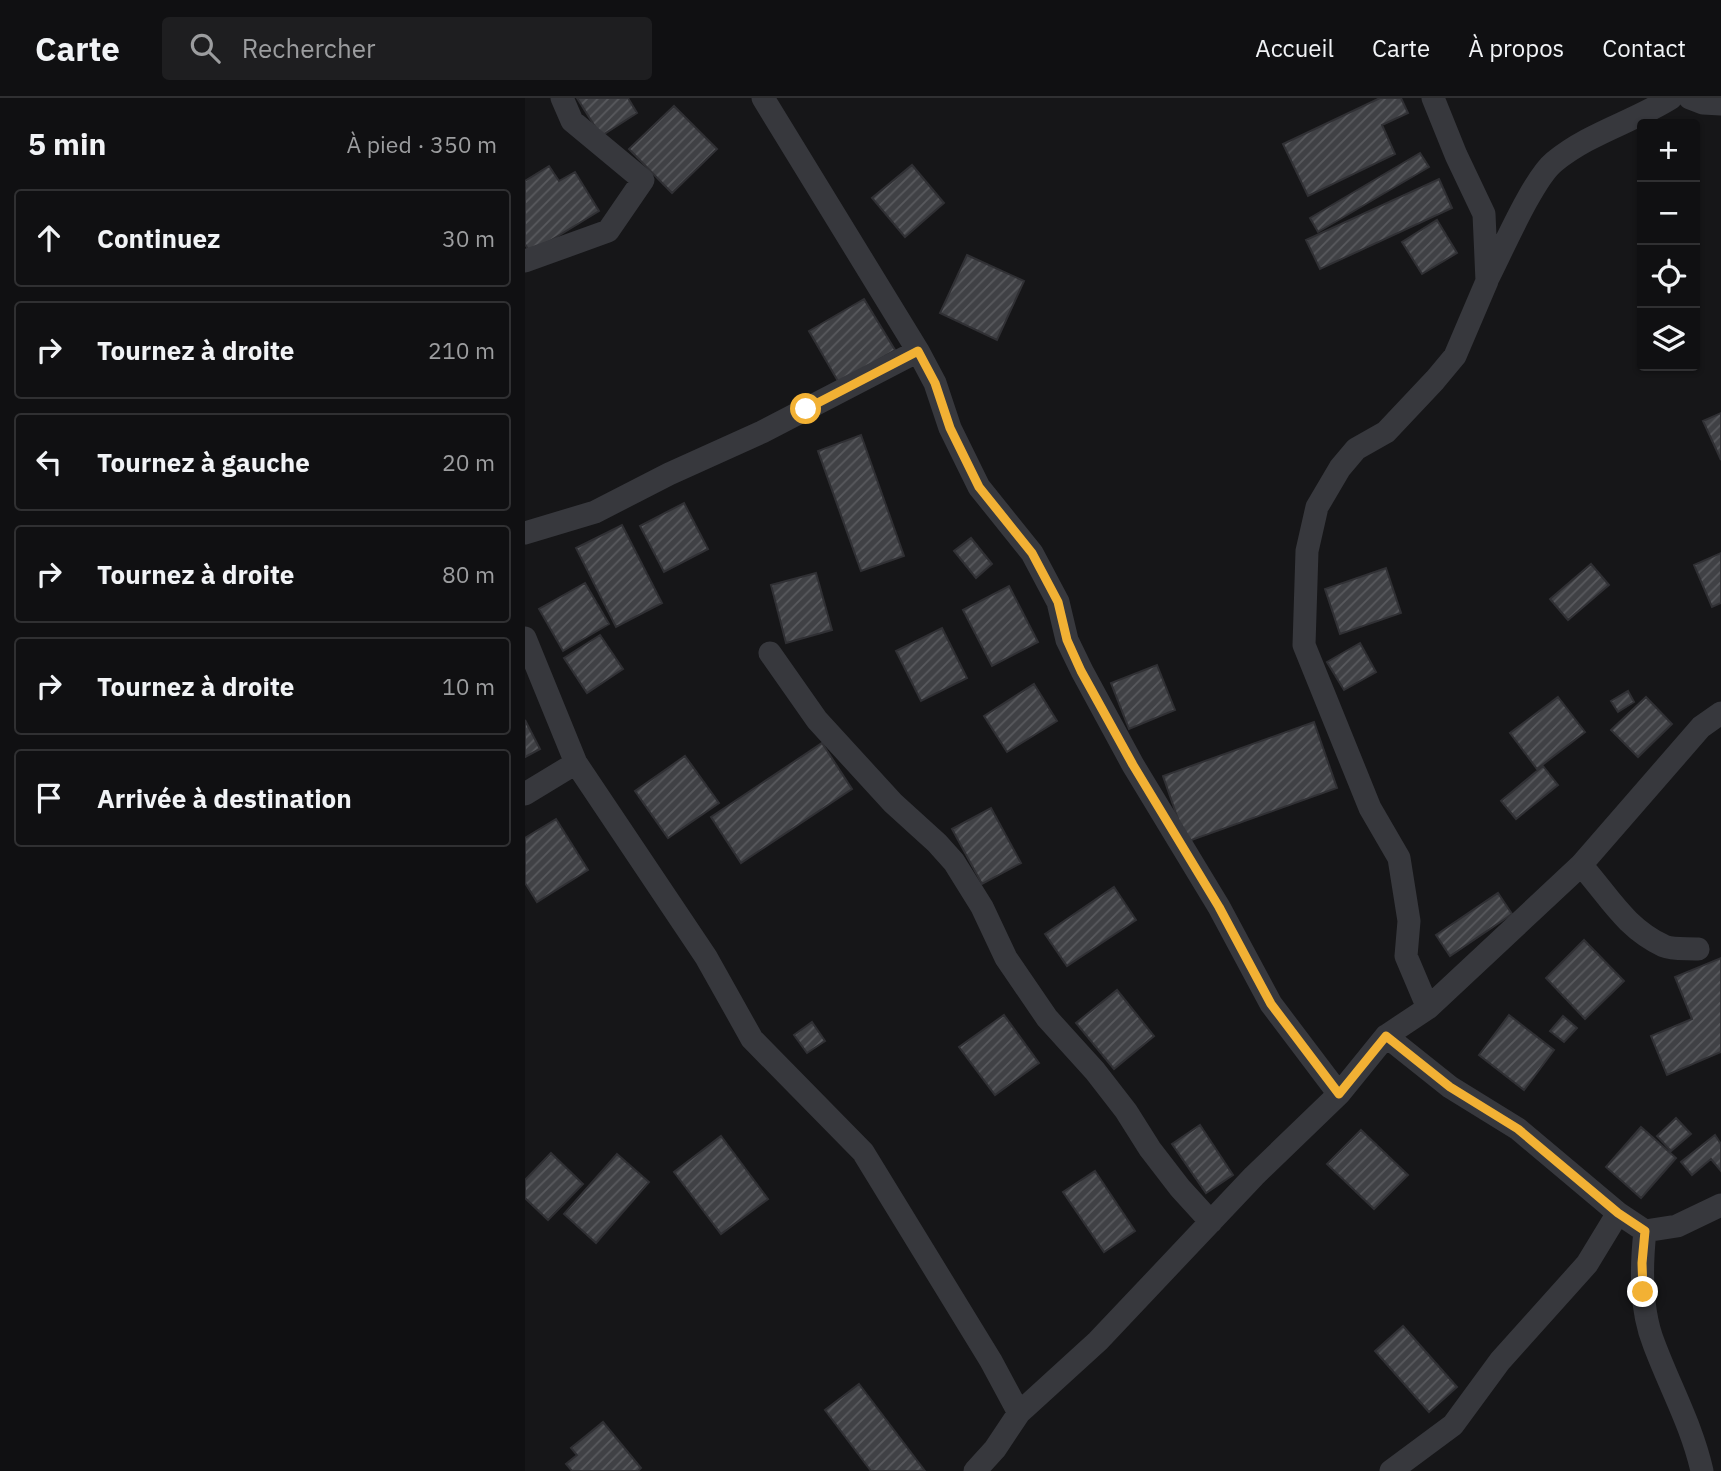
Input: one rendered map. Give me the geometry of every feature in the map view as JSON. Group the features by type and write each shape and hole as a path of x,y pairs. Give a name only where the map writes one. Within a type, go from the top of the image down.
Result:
{"street":[{"path":"525,261 608,231 643,180 572,121 562,98"},
{"path":"763,98 918,351 935,383 950,428 979,487 1032,553 1058,602 1067,640 1081,671 1133,765 1219,907 1271,1004 1339,1094"},
{"path":"1433,98 1484,214 1487,281"},
{"path":"1428,1008 1406,956 1409,921 1399,858 1370,808 1304,645 1307,551 1317,507 1340,468 1356,449 1386,432 1455,356 1487,281 1532,193 1552,163 1602,131 1671,98"},
{"path":"1690,98 1703,103 1721,104"},
{"path":"525,533 595,512 669,474 762,432 918,351"},
{"path":"525,638 576,763 706,957 752,1039 863,1152 991,1361 1019,1413"},
{"path":"769,653 817,720 893,803 954,862 982,906 1006,958 1047,1017 1126,1111 1150,1149 1180,1188 1211,1222"},
{"path":"975,1471 995,1449 1019,1413 1098,1341 1254,1176 1339,1094 1386,1036 1428,1008 1581,865 1701,727 1721,713"},
{"path":"525,794 576,763"},
{"path":"1581,865 1630,924 1666,947 1697,949"},
{"path":"1386,1036 1450,1087 1518,1129 1618,1213 1645,1231 1677,1226 1721,1205"},
{"path":"1391,1471 1453,1425 1500,1361 1587,1264 1618,1213"},
{"path":"1645,1231 1643,1292 1653,1342 1687,1418 1702,1471"}],"building":[{"path":"577,98 628,98 637,113 601,136"},
{"path":"1380,98 1401,98 1408,113 1382,125 1395,154 1308,196 1283,144"},
{"path":"674,106 717,149 672,193 629,149"},
{"path":"1420,153 1429,167 1318,232 1310,218"},
{"path":"912,165 944,203 905,237 872,198"},
{"path":"549,166 559,181 575,172 599,211 530,253 525,244 525,181"},
{"path":"1439,179 1452,208 1320,269 1306,240"},
{"path":"1437,220 1457,253 1422,274 1402,242"},
{"path":"967,255 1024,281 997,340 940,313"},
{"path":"864,299 895,350 839,383 809,331"},
{"path":"1721,413 1721,460 1703,421"},
{"path":"861,435 904,556 861,571 818,451"},
{"path":"684,503 708,549 664,572 640,526"},
{"path":"622,525 662,603 616,627 576,548"},
{"path":"971,538 992,564 976,578 954,551"},
{"path":"1721,553 1721,603 1712,607 1694,565"},
{"path":"1591,564 1609,585 1568,620 1550,599"},
{"path":"1386,568 1401,613 1340,634 1325,589"},
{"path":"816,573 832,630 786,643 771,585"},
{"path":"585,583 609,624 563,651 539,609"},
{"path":"1009,586 1038,642 992,666 963,610"},
{"path":"942,628 967,678 921,701 896,651"},
{"path":"600,635 623,669 587,693 564,658"},
{"path":"1360,643 1376,672 1344,690 1327,662"},
{"path":"1157,665 1175,710 1129,729 1111,683"},
{"path":"1034,684 1057,721 1007,752 984,716"},
{"path":"1628,691 1634,702 1618,712 1611,701"},
{"path":"1558,697 1585,732 1537,769 1510,733"},
{"path":"1646,697 1672,724 1638,757 1611,730"},
{"path":"525,720 540,749 525,757"},
{"path":"1314,722 1337,788 1186,842 1163,776"},
{"path":"822,743 852,789 741,863 711,817"},
{"path":"685,756 719,803 668,838 635,791"},
{"path":"1543,766 1558,785 1516,819 1501,801"},
{"path":"991,808 1021,863 982,884 952,829"},
{"path":"556,819 588,870 537,902 525,883 525,838"},
{"path":"1114,887 1136,920 1067,966 1045,934"},
{"path":"1498,893 1512,914 1450,956 1436,935"},
{"path":"1584,940 1624,981 1585,1019 1546,978"},
{"path":"1721,958 1721,1052 1667,1075 1651,1036 1692,1019 1675,977"},
{"path":"1117,990 1154,1036 1114,1069 1076,1023"},
{"path":"1004,1015 1039,1063 995,1095 959,1047"},
{"path":"1509,1015 1554,1050 1524,1090 1479,1055"},
{"path":"1563,1016 1577,1028 1564,1042 1550,1031"},
{"path":"812,1022 825,1041 807,1053 794,1035"},
{"path":"1676,1118 1691,1134 1671,1151 1657,1136"},
{"path":"1200,1125 1233,1175 1206,1193 1172,1144"},
{"path":"1641,1127 1676,1158 1641,1198 1606,1167"},
{"path":"1361,1130 1408,1175 1374,1209 1327,1164"},
{"path":"1715,1135 1721,1144 1721,1171 1711,1159 1692,1175 1681,1162"},
{"path":"721,1136 768,1199 721,1234 674,1172"},
{"path":"551,1153 583,1184 548,1220 525,1198 525,1180"},
{"path":"617,1154 649,1182 596,1243 564,1214"},
{"path":"1095,1171 1135,1231 1104,1252 1063,1192"},
{"path":"1403,1326 1457,1387 1429,1412 1375,1351"},
{"path":"859,1384 925,1471 871,1471 825,1410"},
{"path":"603,1422 641,1468 638,1471 572,1471 566,1464 577,1455 571,1448"}],"route":[{"path":"806,409 918,351 935,383 950,428 979,487 1032,553 1058,602 1067,640 1081,671 1133,765 1219,907 1271,1004 1339,1094 1386,1036 1450,1087 1518,1129 1618,1213 1645,1231 1643,1292"}]}
